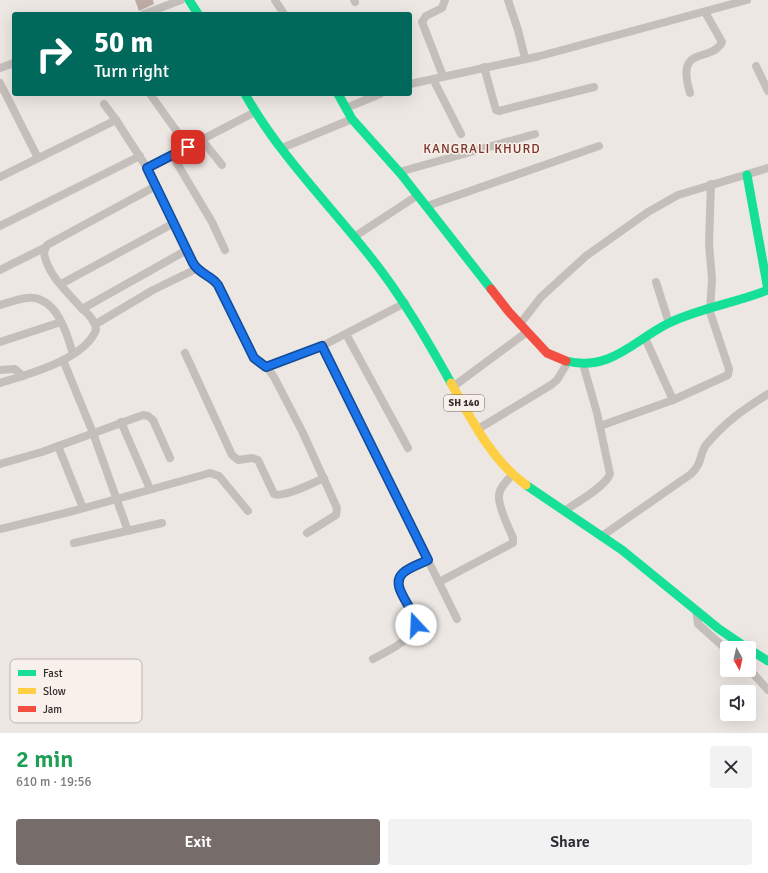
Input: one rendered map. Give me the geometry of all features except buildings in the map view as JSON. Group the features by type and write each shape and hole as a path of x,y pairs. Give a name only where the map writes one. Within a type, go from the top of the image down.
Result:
{"main road":[{"path":"189,0 197,12"},
{"name":"SH 140","path":"246,96 255,112 282,148 405,303 478,429 498,459 512,475 622,550 696,610 737,641"},
{"path":"339,96 352,119 418,195 485,282 520,324 547,352 568,362 583,364 622,354 669,323 710,308 748,298 768,290 765,249 747,175"},
{"name":"SH 140","path":"756,654 768,661"}],"street":[{"path":"149,12 181,0"},
{"path":"275,0 283,12"},
{"path":"443,76 422,22 426,16 442,8 445,0"},
{"path":"508,0 525,58"},
{"path":"412,84 525,58 540,56 747,0"},
{"path":"690,93 686,79 688,65 695,57 718,48 722,42 705,12"},
{"path":"0,68 12,64"},
{"path":"756,66 768,91"},
{"path":"484,67 496,110 499,111 594,87"},
{"path":"433,79 461,134"},
{"path":"0,82 38,158"},
{"path":"151,96 188,147"},
{"path":"346,108 375,96"},
{"path":"104,104 147,168 196,269 215,280 254,358 266,367 274,377 299,424 337,508 336,515 307,533"},
{"path":"147,168 255,112"},
{"path":"282,148 352,119"},
{"path":"0,177 116,120"},
{"path":"399,172 535,134"},
{"path":"202,140 222,165"},
{"path":"427,206 599,146"},
{"path":"172,155 212,222 226,250"},
{"path":"0,226 140,156"},
{"path":"520,324 541,297 586,256 648,212 678,195 768,168"},
{"path":"600,426 673,400 728,375 729,369 710,308 712,279 709,244 711,184"},
{"path":"0,270 44,248 156,186"},
{"path":"354,237 418,195"},
{"path":"61,284 174,222"},
{"path":"0,384 63,360 90,341 96,330 96,324 61,284 45,259 44,248"},
{"path":"82,309 187,250"},
{"path":"96,324 153,290 196,269"},
{"path":"656,282 669,323"},
{"path":"0,305 28,298 37,299 53,310 61,322 73,354"},
{"path":"266,367 322,346 405,303"},
{"path":"0,342 61,322"},
{"path":"454,386 527,332"},
{"path":"346,334 408,448"},
{"path":"645,338 673,400"},
{"path":"322,346 458,619"},
{"path":"185,353 232,455 238,460 252,458 258,460 274,494 277,496 324,478"},
{"path":"63,360 93,433 128,531"},
{"path":"478,429 551,385 557,380 568,362"},
{"path":"564,511 609,478 610,468 583,364"},
{"path":"0,370 15,369 23,376"},
{"path":"602,536 691,474 700,462 705,446 730,419 768,394"},
{"path":"0,464 58,446 143,415 151,417 170,458"},
{"path":"121,422 150,489"},
{"path":"58,446 82,508"},
{"path":"0,529 82,508 204,473 213,473 219,476 248,511"},
{"path":"439,582 513,543 513,538 500,504 499,496 502,488 512,475"},
{"path":"74,543 162,523"},
{"path":"372,659 397,646 414,631 416,619 400,592 399,579 401,574 407,570 428,560"},
{"path":"696,610 698,624 720,644"},
{"path":"756,677 768,690"}],"traffic: fast":[{"path":"189,0 197,12"},
{"path":"246,96 272,137 381,270 423,333 451,383"},
{"path":"339,96 352,119 401,174 491,289"},
{"path":"566,361 582,363 596,362 609,358 669,323 706,309 743,299 768,290 747,175"},
{"path":"526,485 622,550 719,629 737,641"},
{"path":"756,653 768,661"}],"traffic: slow":[{"path":"451,383 475,425 493,452 503,464 526,485"}],"traffic: jam":[{"path":"491,289 509,312 547,353 566,361"}],"district":[{"name":"KANGRALI KHURD","path":"482,149"}],"route":[{"path":"188,147 147,168 196,269 215,280 254,358 259,364 266,367 322,346 428,560 401,574 398,584 400,592 413,612 416,619 416,625"}]}
